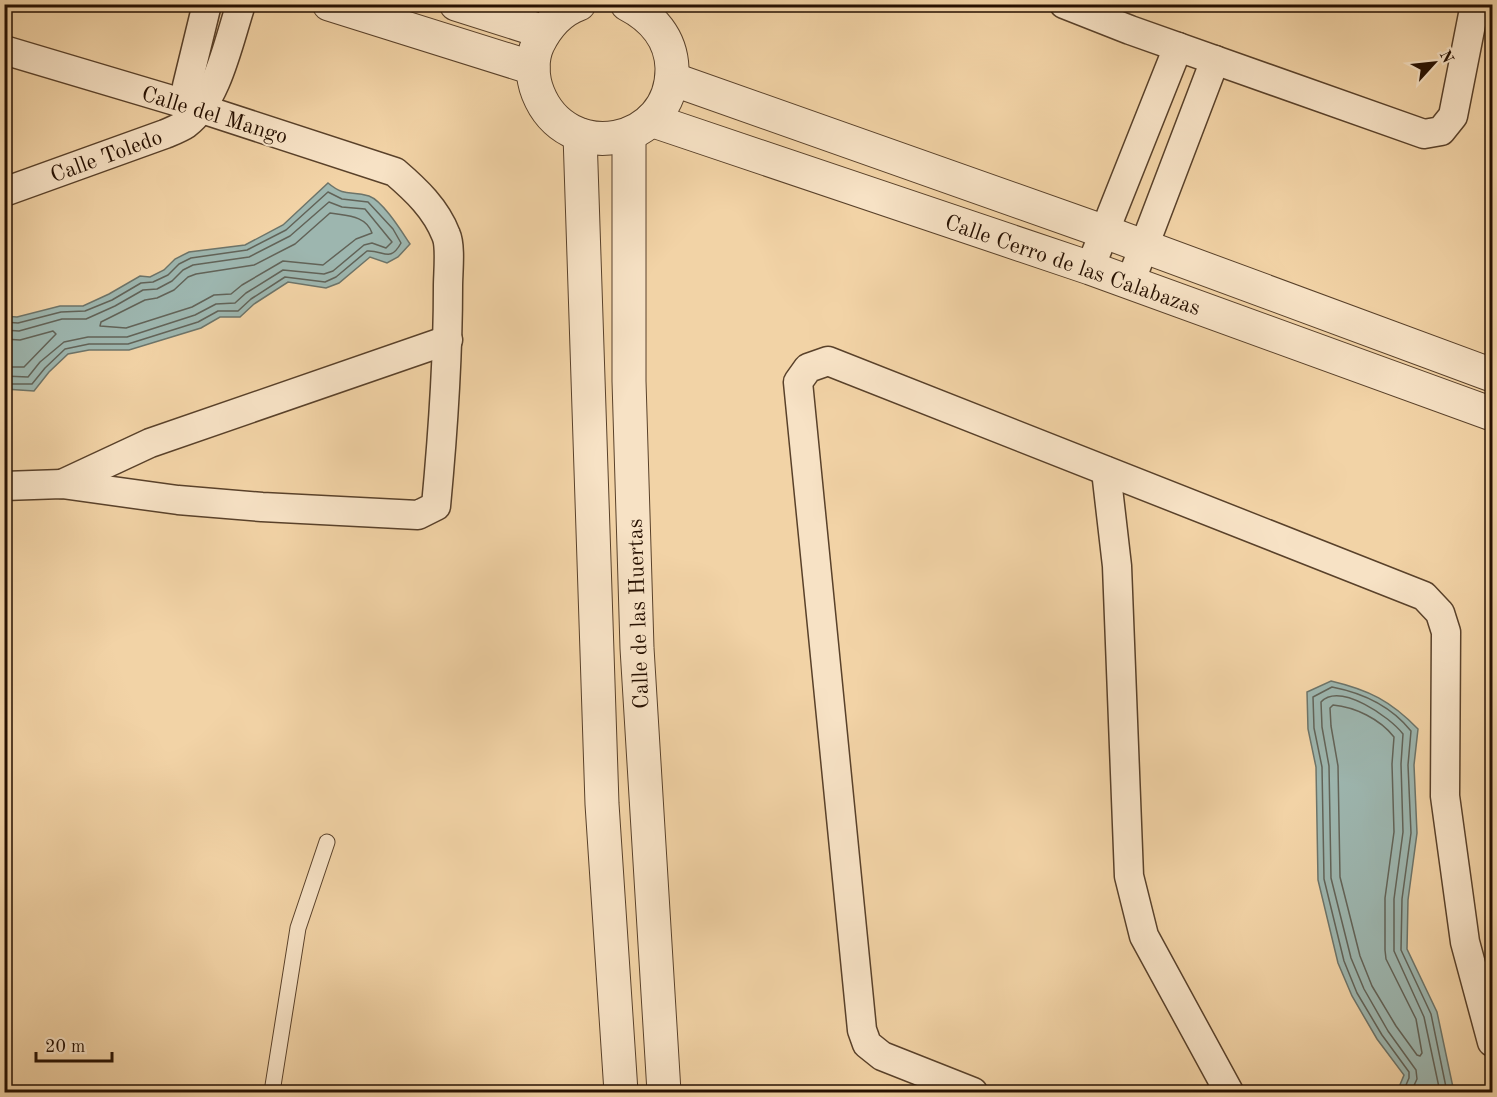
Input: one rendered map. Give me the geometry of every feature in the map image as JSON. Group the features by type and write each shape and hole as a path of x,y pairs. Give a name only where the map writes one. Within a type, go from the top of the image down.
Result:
{"street":[{"path":"207,4 187,86 202,109 212,90 241,4"},
{"path":"329,4 533,68"},
{"path":"456,4 544,32"},
{"path":"574,5 556,17 544,32 536,49 533,68 535,86 551,117 565,128 597,139 613,138 640,127 661,108 672,79 672,60 657,26 643,13 627,4"},
{"path":"1064,4 1130,30 1424,134 1441,131 1453,116 1475,4"},
{"path":"1111,4 1130,30"},
{"path":"1090,268 1178,47"},
{"name":"Calle del Mango","path":"4,50 202,109 395,172 419,192 448,238 448,340 436,506 418,515 262,507 178,500 62,484"},
{"path":"1130,283 1215,60"},
{"name":"Calle Cerro de las Calabazas","path":"672,79 1144,246 1492,375"},
{"name":"Calle Toledo","path":"4,192 165,135 185,124 202,109"},
{"name":"Calle Cerro de las Calabazas","path":"640,127 1090,268 1492,414"},
{"name":"Calle de las Huertas","path":"640,127 629,381 637,648 664,1092"},
{"name":"Calle de las Huertas","path":"580,135 602,804 621,1092"},
{"path":"4,486 62,484 150,443 448,340"},
{"path":"973,1092 882,1056 867,1044 862,1030 798,382 808,368 828,361 1424,596 1440,613 1446,632 1445,796 1465,942 1492,1042"},
{"path":"1106,471 1117,566 1129,876 1144,936 1229,1092"}],"lane":[{"path":"272,1092 298,928 327,842"}],"water":[{"path":"328,183 339,191 363,194 374,199 392,217 410,244 398,257 387,263 370,257 339,283 326,288 288,282 254,304 240,317 220,317 201,328 129,350 89,350 68,354 49,372 34,391 5,389 5,316 17,317 60,306 83,306 140,276 150,277 164,270 175,259 189,252 245,245 283,225"},
{"path":"1331,681 1357,688 1379,698 1418,729 1414,765 1417,833 1408,900 1407,949 1437,1012 1454,1092 1397,1092 1404,1075 1377,1039 1352,996 1338,963 1318,880 1316,767 1308,729 1307,692"}]}
